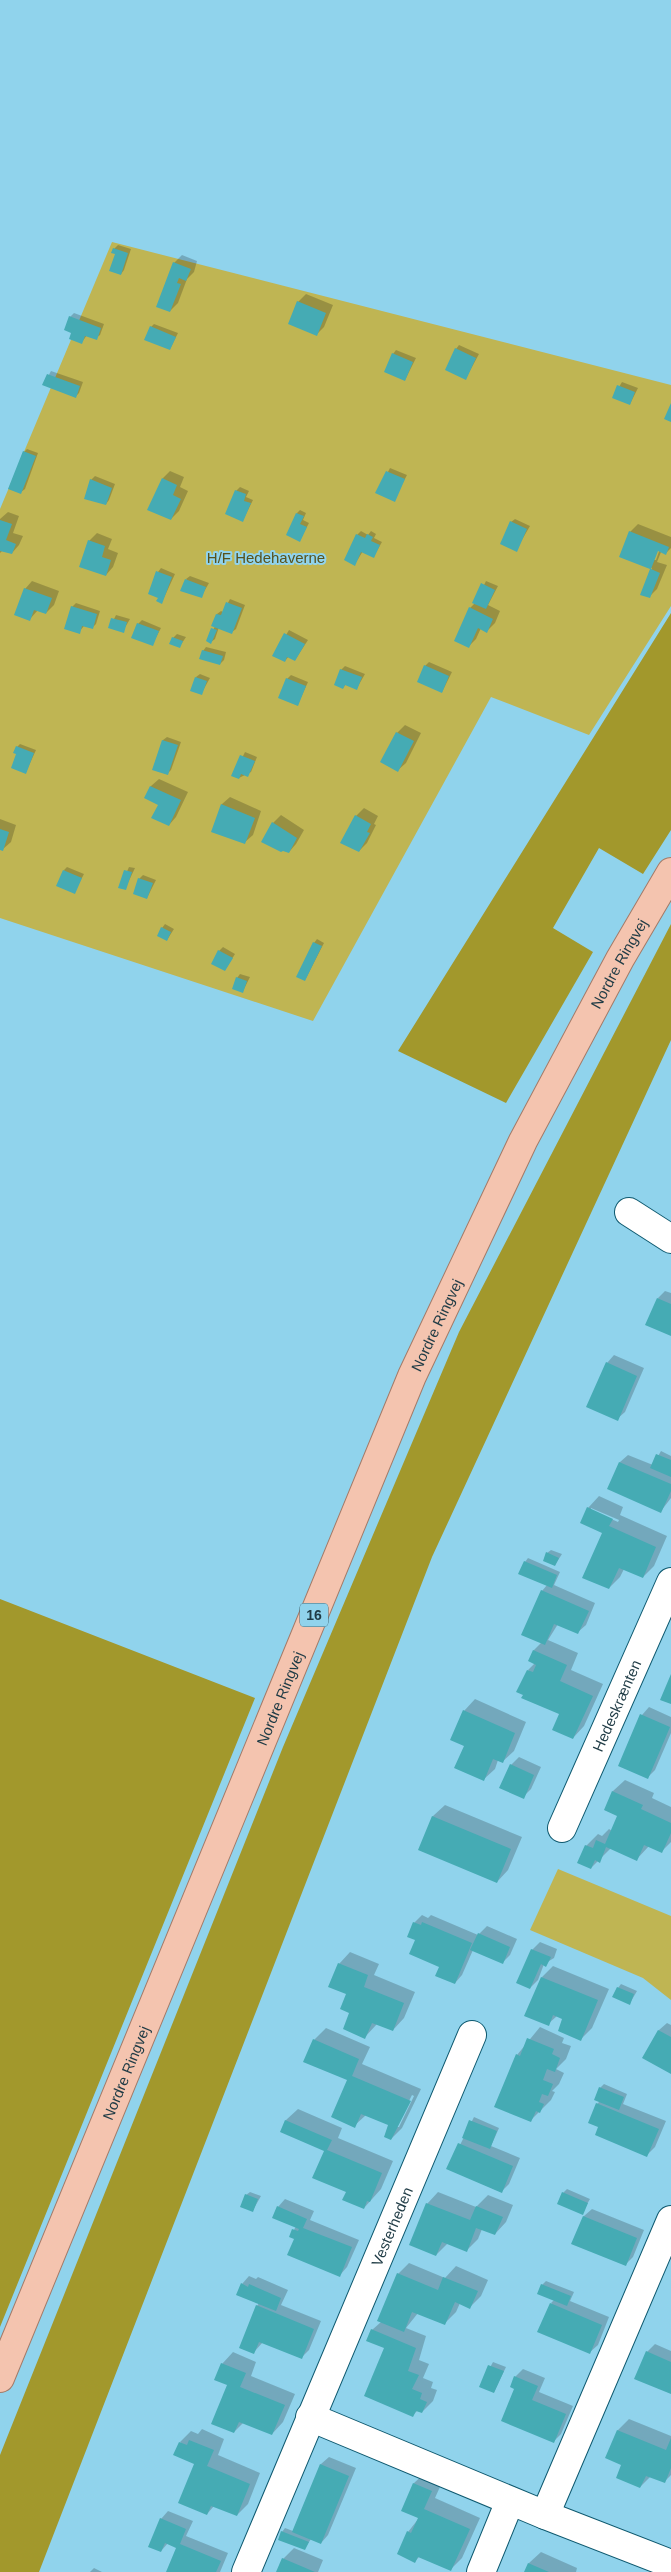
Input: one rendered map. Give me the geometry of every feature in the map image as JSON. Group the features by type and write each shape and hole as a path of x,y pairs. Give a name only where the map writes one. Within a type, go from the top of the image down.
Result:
{"main road":[{"name":"Nordre Ringvej","path":"0,2378 412,1376 523,1141 620,959 671,872"}],"street":[{"path":"629,1212 671,1239"},
{"name":"Hedeskrænten","path":"562,1828 671,1582"},
{"name":"Vesterheden","path":"246,2572 472,2035"},
{"path":"545,2515 671,2220"},
{"path":"310,2417 510,2501 671,2564"},
{"path":"481,2572 510,2501"}],"green space":[{"name":"H/F Hedehaverne","path":"112,242 671,385 671,606 589,735 491,697 313,1021 0,918 0,509"},
{"path":"558,1869 671,1916 671,2000 643,1978 530,1930"}],"shaded area":[{"path":"671,613 671,830 643,874 599,848 553,928 593,952 506,1103 398,1051"},
{"path":"671,924 671,1040 432,1557 39,2572 0,2572 0,2455 283,1747 459,1332"},
{"path":"0,1599 255,1698 0,2327"}],"building":[{"path":"113,248 128,253 121,275 109,271 115,254 111,253"},
{"path":"173,262 191,269 186,281 179,278 177,283 181,284 170,312 156,307"},
{"path":"297,301 326,313 317,336 288,324"},
{"path":"69,316 101,328 97,340 85,336 82,344 69,339 71,333 64,330"},
{"path":"150,326 176,337 170,350 144,340"},
{"path":"455,348 476,358 466,380 445,370"},
{"path":"392,353 413,362 405,381 384,372"},
{"path":"47,374 80,386 76,398 42,385"},
{"path":"617,385 635,392 630,405 612,398"},
{"path":"671,403 671,422 664,419"},
{"path":"23,451 36,456 21,494 8,489"},
{"path":"386,471 405,479 395,502 375,493"},
{"path":"162,478 177,485 173,495 181,499 171,520 147,510"},
{"path":"90,479 112,488 106,505 84,499"},
{"path":"235,490 246,494 244,501 251,503 243,522 225,514"},
{"path":"296,513 304,516 300,524 307,527 300,542 286,535"},
{"path":"0,520 12,524 6,540 16,544 12,554 0,551"},
{"path":"510,521 527,529 517,552 500,544"},
{"path":"629,531 669,547 666,555 658,551 651,569 660,573 650,598 640,595 650,569 619,557"},
{"path":"356,534 365,538 367,534 373,537 371,541 380,545 374,558 361,552 355,566 344,560"},
{"path":"88,540 105,546 102,557 111,560 106,576 79,567"},
{"path":"156,571 172,577 162,604 156,601 158,598 148,594"},
{"path":"185,579 206,587 202,598 180,591"},
{"path":"481,583 495,590 486,609 472,603"},
{"path":"24,588 52,598 46,614 34,610 30,621 14,615"},
{"path":"226,602 242,608 232,634 211,626 216,614 221,615"},
{"path":"71,606 97,614 93,629 82,626 80,634 64,629"},
{"path":"469,607 493,619 487,633 478,628 469,648 454,641"},
{"path":"111,618 127,622 124,633 108,628"},
{"path":"137,623 159,631 153,646 131,638"},
{"path":"211,628 217,630 211,644 206,641"},
{"path":"284,633 305,644 295,661 287,657 285,662 272,656"},
{"path":"172,637 183,641 180,648 169,644"},
{"path":"202,650 223,656 220,665 199,659"},
{"path":"424,665 449,676 442,693 417,682"},
{"path":"340,669 362,677 357,690 345,685 343,689 334,685"},
{"path":"195,677 207,681 202,695 190,691"},
{"path":"286,678 306,686 298,706 278,698"},
{"path":"396,732 414,741 398,772 380,762"},
{"path":"162,740 178,745 168,775 152,770"},
{"path":"16,746 34,753 26,774 11,768 16,754 13,753"},
{"path":"240,755 255,761 248,777 241,774 239,779 231,776"},
{"path":"150,786 181,800 169,826 151,818 158,805 144,798"},
{"path":"221,804 255,818 245,844 211,832"},
{"path":"355,815 371,824 367,832 370,833 359,852 340,843"},
{"path":"272,822 297,838 289,853 281,852 261,842"},
{"path":"0,829 9,832 3,851 0,850"},
{"path":"63,870 82,878 75,894 56,886"},
{"path":"124,870 132,872 126,890 118,888"},
{"path":"138,878 153,883 147,899 133,894"},
{"path":"161,927 171,932 167,941 157,936"},
{"path":"313,942 322,946 305,981 296,977"},
{"path":"218,950 233,958 225,971 211,964"},
{"path":"236,977 247,981 243,993 232,989"},
{"path":"657,1298 671,1304 671,1336 645,1325"},
{"path":"606,1362 637,1376 618,1421 586,1407"},
{"path":"656,1454 671,1460 671,1477 650,1468"},
{"path":"619,1462 671,1484 671,1491 661,1513 607,1489"},
{"path":"587,1507 613,1519 609,1526 656,1547 643,1578 619,1568 609,1589 582,1578 602,1533 580,1523"},
{"path":"546,1552 559,1558 555,1566 543,1561"},
{"path":"524,1561 557,1575 552,1588 518,1574"},
{"path":"541,1590 589,1611 578,1634 554,1624 545,1645 521,1635"},
{"path":"533,1650 567,1665 560,1681 593,1696 573,1739 552,1730 559,1714 521,1698 523,1695 516,1692 527,1670 533,1672 536,1665 528,1661"},
{"path":"671,1674 671,1704 660,1700"},
{"path":"463,1710 515,1733 503,1763 493,1759 484,1781 454,1768 464,1746 450,1740"},
{"path":"640,1714 670,1727 648,1779 618,1766"},
{"path":"510,1764 534,1775 524,1799 499,1788"},
{"path":"612,1791 643,1805 641,1809 671,1823 671,1833 662,1853 644,1845 637,1861 606,1847 600,1863 595,1860 591,1869 577,1863 585,1845 593,1848 596,1840 605,1844 617,1816 604,1810"},
{"path":"432,1816 511,1849 497,1883 418,1850"},
{"path":"413,1922 421,1925 422,1922 472,1943 455,1984 435,1976 439,1967 409,1954 415,1940 407,1937"},
{"path":"478,1933 510,1947 503,1964 470,1950"},
{"path":"531,1949 551,1957 546,1967 541,1964 530,1989 516,1983"},
{"path":"338,1963 368,1975 364,1987 404,2003 393,2031 372,2023 365,2039 343,2029 349,2013 340,2009 346,1994 328,1987"},
{"path":"541,1977 598,2000 581,2041 558,2031 562,2019 553,2015 549,2026 524,2016"},
{"path":"617,1987 634,1994 630,2005 612,1997"},
{"path":"658,2030 671,2037 671,2074 642,2058"},
{"path":"527,2038 554,2049 552,2054 560,2058 555,2072 547,2069 543,2080 553,2084 548,2096 542,2094 539,2102 544,2104 540,2113 536,2111 531,2122 494,2107 516,2054 520,2056"},
{"path":"313,2039 359,2059 352,2076 411,2101 391,2140 384,2137 388,2125 361,2114 355,2128 331,2117 347,2080 303,2062"},
{"path":"599,2087 624,2097 619,2110 594,2100"},
{"path":"596,2103 659,2129 647,2157 595,2135 598,2127 588,2123"},
{"path":"285,2120 332,2140 327,2150 382,2173 370,2202 367,2201 364,2209 342,2200 346,2192 312,2178 324,2151 280,2132"},
{"path":"469,2120 497,2131 490,2149 462,2138"},
{"path":"458,2143 513,2166 502,2193 446,2169"},
{"path":"562,2192 588,2203 583,2215 557,2204"},
{"path":"245,2194 258,2199 253,2212 240,2207"},
{"path":"426,2203 470,2220 476,2206 503,2217 495,2235 476,2228 467,2252 442,2242 436,2256 409,2245"},
{"path":"277,2206 307,2219 303,2228 352,2247 340,2277 287,2255 294,2239 289,2237 292,2229 298,2231 299,2229 272,2218"},
{"path":"583,2216 637,2238 626,2266 571,2244"},
{"path":"397,2273 438,2290 443,2277 478,2291 470,2309 455,2302 445,2325 412,2312 404,2332 377,2321"},
{"path":"241,2283 248,2287 249,2284 281,2298 276,2311 236,2295"},
{"path":"541,2284 571,2296 567,2306 537,2294"},
{"path":"550,2303 602,2325 590,2354 537,2332"},
{"path":"256,2305 314,2329 302,2359 259,2342 254,2354 239,2348"},
{"path":"371,2329 416,2348 408,2371 419,2375 412,2389 422,2393 420,2399 427,2402 422,2413 416,2411 413,2417 364,2396 384,2348 366,2341"},
{"path":"646,2351 671,2362 671,2394 634,2379"},
{"path":"221,2363 246,2373 240,2387 285,2405 272,2435 239,2422 234,2433 211,2424 227,2385 214,2380"},
{"path":"488,2365 504,2371 494,2393 479,2387"},
{"path":"514,2376 538,2386 532,2400 566,2414 554,2443 501,2421 514,2389 510,2387"},
{"path":"617,2430 666,2450 671,2438 671,2468 665,2483 646,2476 640,2488 616,2478 621,2465 605,2458"},
{"path":"189,2440 214,2450 207,2466 250,2484 237,2516 211,2506 207,2515 178,2503 194,2464 173,2455 179,2442 187,2445"},
{"path":"320,2464 349,2476 321,2544 292,2532"},
{"path":"413,2483 432,2491 424,2509 470,2529 451,2571 418,2557 415,2563 397,2554 407,2531 411,2533 418,2518 401,2511"},
{"path":"160,2518 186,2529 180,2544 221,2561 216,2572 166,2572 176,2548 165,2543 161,2552 148,2547"},
{"path":"281,2531 309,2542 305,2550 278,2540"},
{"path":"282,2558 315,2572 276,2572"},
{"path":"528,2563 549,2572 524,2572"}]}
